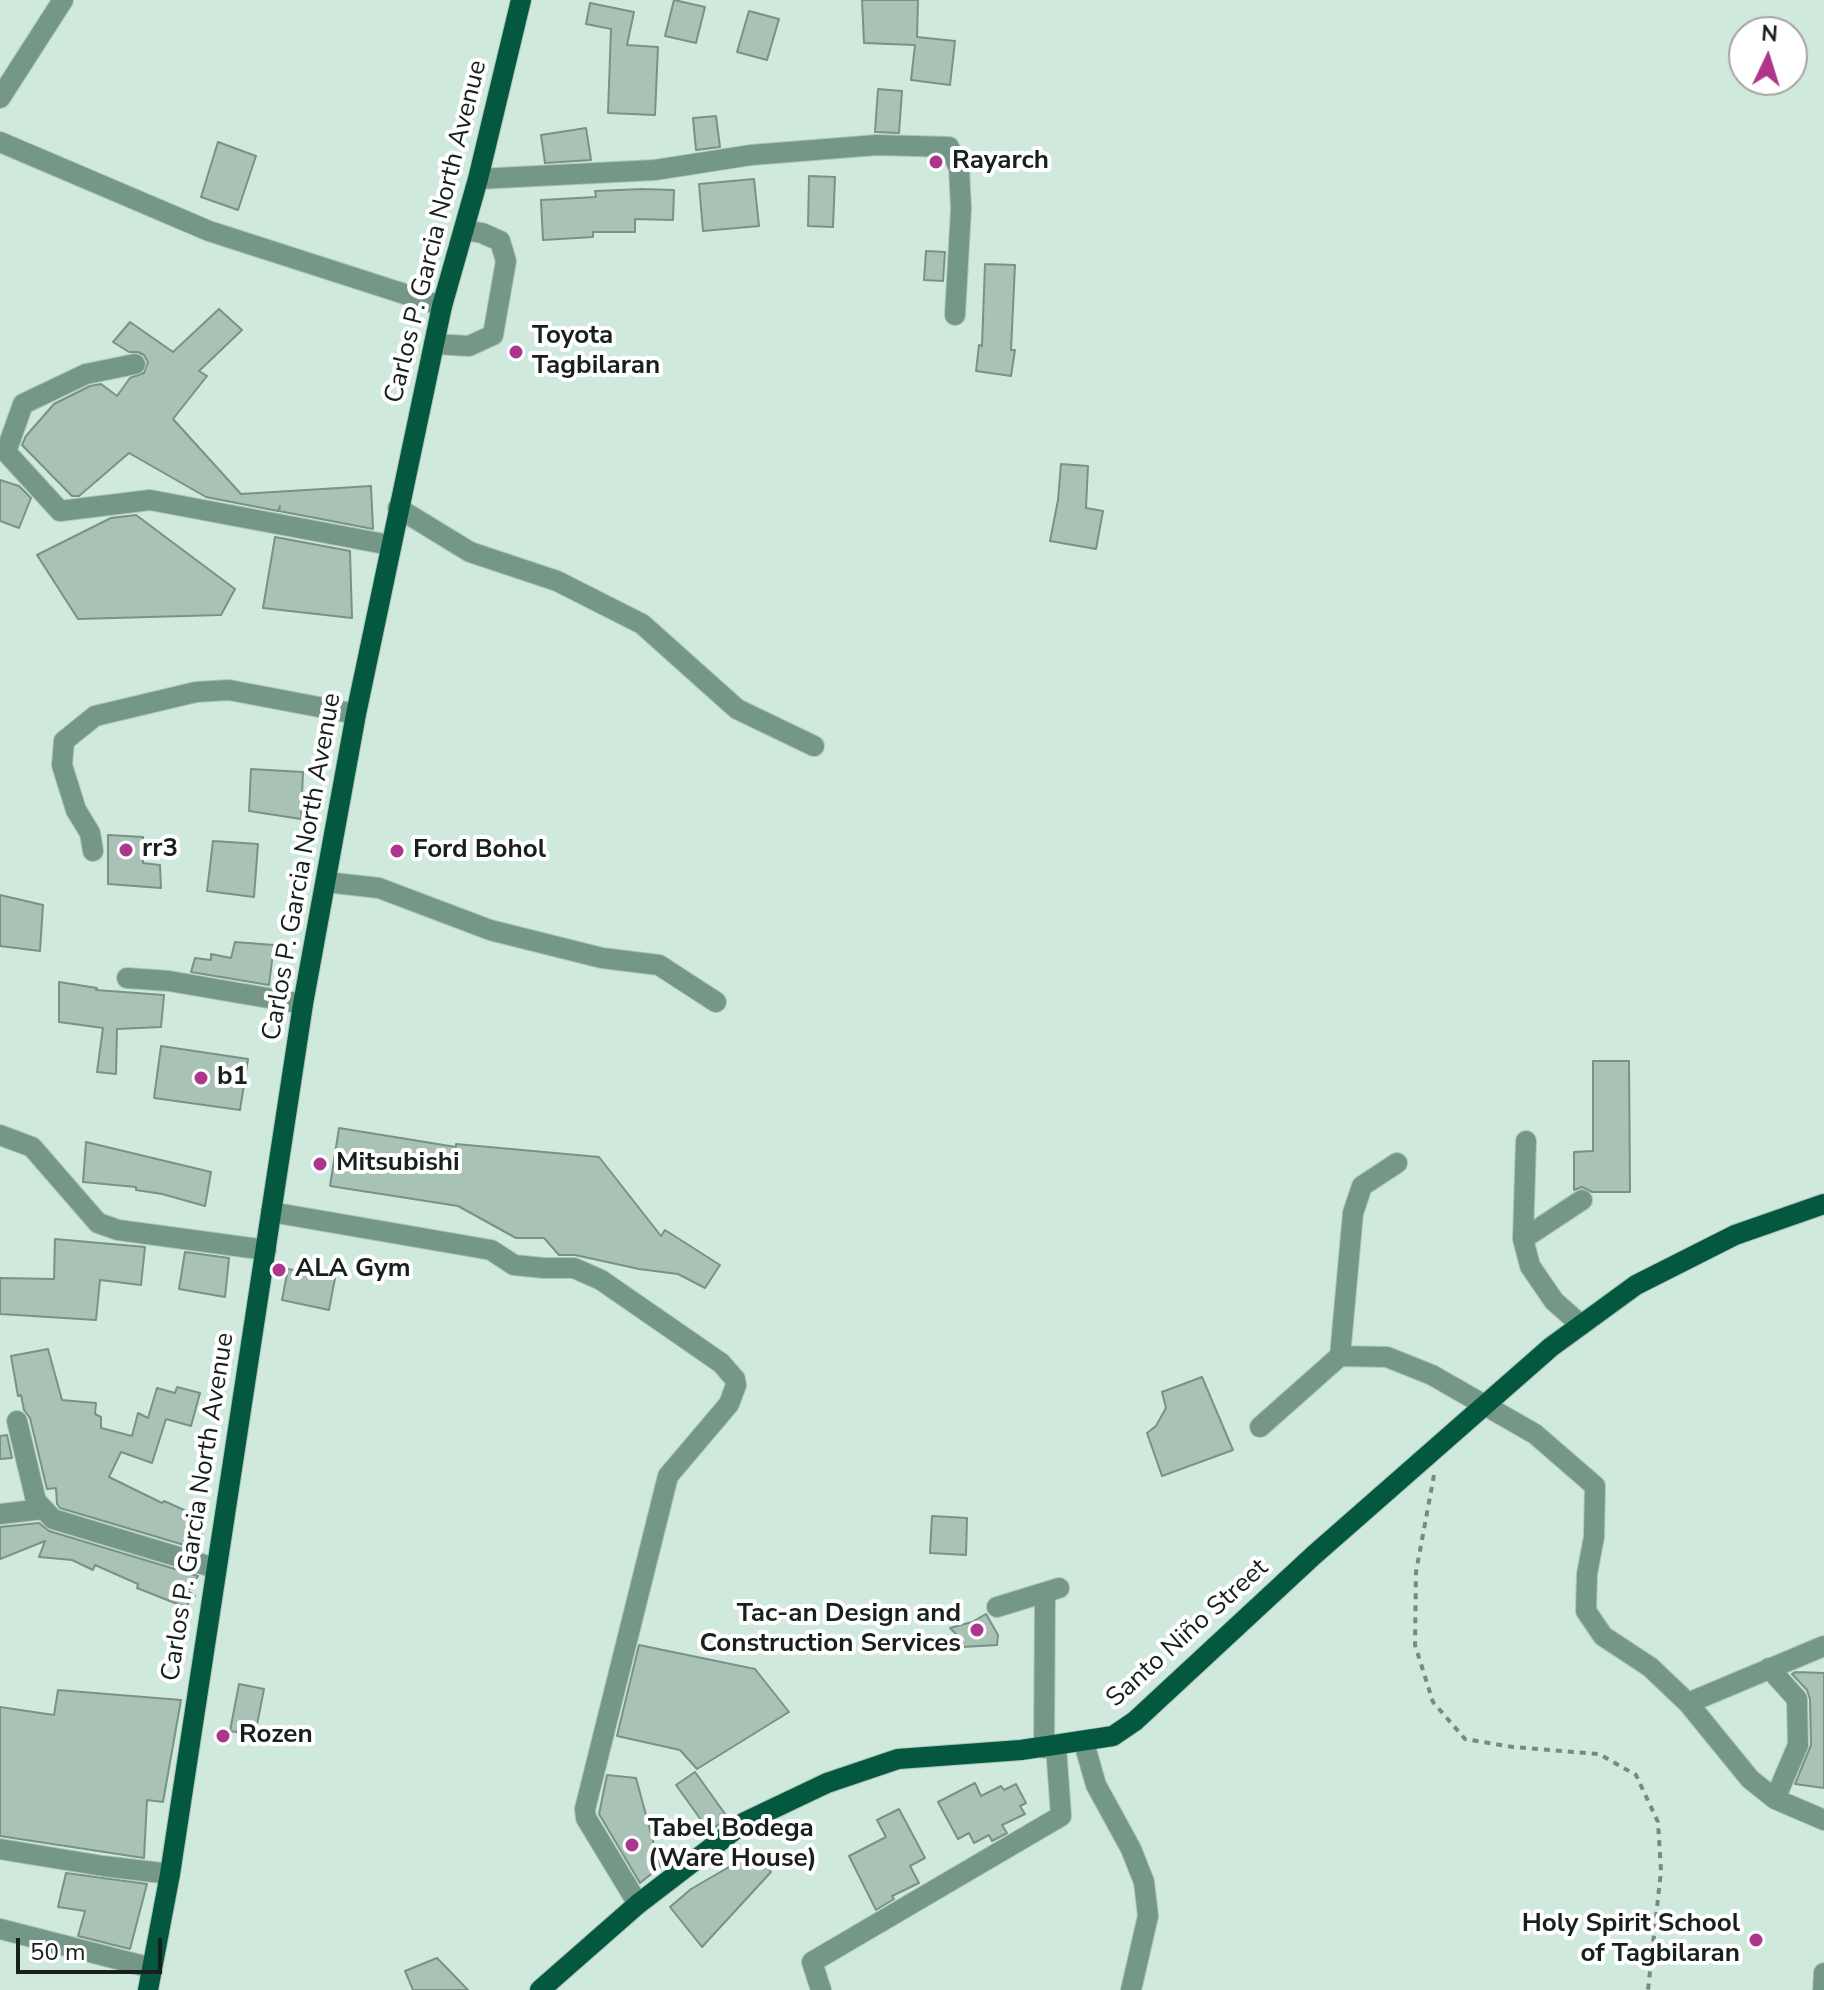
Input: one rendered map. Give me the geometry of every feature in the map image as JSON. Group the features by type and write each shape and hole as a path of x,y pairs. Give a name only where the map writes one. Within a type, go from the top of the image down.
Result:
{"main road":[{"name":"Carlos P. Garcia North Avenue","path":"148,1990 170,1874 303,1004 356,714 442,306 478,179 521,0"},
{"name":"Santo Niño Street","path":"540,1990 638,1904 745,1822 827,1783 898,1759 1050,1747 1113,1736 1135,1721 1314,1555 1551,1347 1636,1285 1735,1235 1824,1204"}],"street":[{"path":"0,98 63,0"},
{"path":"0,142 209,231 442,306"},
{"path":"478,179 655,170 751,155 877,145 949,147 959,168 961,209 955,315"},
{"path":"434,344 469,346 493,335 506,261 500,241 464,230"},
{"path":"135,364 86,374 23,404 6,452 60,511 150,500 390,545"},
{"path":"398,508 470,552 557,581 642,624 737,709 814,746"},
{"path":"93,851 90,833 76,810 62,765 64,741 95,716 196,692 229,690 356,714"},
{"path":"326,882 379,888 490,930 602,958 659,965 716,1002"},
{"path":"127,978 169,981 303,1004"},
{"path":"0,1135 32,1147 98,1223 118,1230 266,1250"},
{"path":"1526,1141 1523,1239 1530,1266 1554,1301 1581,1325"},
{"path":"1340,1356 1353,1213 1362,1186 1397,1163"},
{"path":"1523,1239 1582,1200"},
{"path":"271,1212 491,1250 514,1265 574,1268 601,1280 625,1296 721,1363 735,1379 729,1404 668,1476 585,1809 586,1818 638,1904"},
{"path":"1260,1427 1340,1356 1387,1357 1432,1375 1535,1434 1595,1486 1594,1537 1587,1574 1586,1611 1603,1636 1650,1667 1688,1703 1750,1779 1775,1799 1824,1820"},
{"path":"17,1421 36,1501 53,1519 215,1568"},
{"path":"0,1514 43,1509"},
{"path":"821,1990 812,1962 1061,1816 1050,1747 1052,1591 997,1607"},
{"path":"1688,1703 1824,1646"},
{"path":"1769,1668 1797,1699 1798,1745 1775,1799"},
{"path":"1084,1743 1096,1785 1131,1849 1144,1882 1148,1916 1131,1990"},
{"path":"0,1849 170,1874"},
{"path":"0,1929 152,1968"},
{"path":"1823,1990 1824,1973"}],"path":[{"path":"1440,1445 1416,1587 1415,1645 1433,1702 1465,1739 1513,1747 1599,1754 1636,1775 1658,1822 1661,1871 1648,1990"}],"building":[{"path":"674,0 705,7 696,43 665,36"},
{"path":"862,0 918,0 917,37 955,41 950,85 911,80 915,45 864,43"},
{"path":"590,3 634,12 627,45 658,47 655,115 608,113 611,29 586,24"},
{"path":"749,11 779,19 767,60 737,52"},
{"path":"878,89 902,91 899,133 875,132"},
{"path":"716,116 720,147 696,150 693,118"},
{"path":"586,128 591,160 545,163 541,135"},
{"path":"218,142 256,156 238,210 201,197"},
{"path":"809,176 835,177 833,227 808,226"},
{"path":"754,179 759,226 703,231 699,184"},
{"path":"674,190 673,220 635,219 635,232 593,232 593,237 543,240 541,200 596,197 595,191"},
{"path":"926,251 945,252 943,281 924,280"},
{"path":"985,264 1015,265 1011,350 1015,350 1011,376 976,371 979,345 982,346"},
{"path":"219,309 242,330 199,371 207,376 173,419 241,494 371,486 373,529 279,511 280,506 278,511 206,497 129,453 79,496 72,496 22,445 54,404 90,386 101,384 117,396 130,378 144,373 148,362 144,355 129,352 113,342 130,322 173,352"},
{"path":"1061,464 1088,466 1086,508 1103,511 1096,549 1050,541"},
{"path":"0,480 19,486 31,498 19,528 0,521"},
{"path":"136,515 235,589 221,615 78,619 37,555 111,518"},
{"path":"275,537 350,551 352,618 263,608"},
{"path":"251,769 303,772 301,819 249,811"},
{"name":"rr3","path":"108,835 143,837 143,863 160,865 161,888 108,884"},
{"path":"213,841 258,844 254,897 207,891"},
{"path":"0,895 43,905 40,951 0,946"},
{"path":"235,942 274,945 269,985 191,972 195,958 211,960 211,954 231,958"},
{"path":"59,982 96,990 164,995 161,1027 117,1029 116,1074 97,1072 103,1028 59,1022"},
{"name":"b1","path":"161,1046 248,1059 240,1110 154,1098"},
{"path":"1593,1061 1629,1061 1630,1192 1592,1192 1582,1187 1574,1190 1574,1152 1593,1151"},
{"path":"339,1128 456,1147 456,1144 599,1157 661,1236 665,1230 720,1265 705,1288 678,1274 575,1255 559,1255 544,1238 516,1238 458,1206 330,1186"},
{"path":"86,1142 211,1172 205,1206 136,1190 136,1187 83,1182"},
{"path":"55,1239 145,1247 141,1285 100,1280 96,1320 0,1314 0,1278 54,1279"},
{"path":"185,1252 229,1258 225,1297 179,1289"},
{"path":"288,1269 335,1278 329,1310 282,1300"},
{"path":"48,1349 62,1400 96,1403 95,1414 101,1417 101,1428 132,1436 138,1413 148,1418 157,1388 175,1393 177,1387 200,1393 191,1426 166,1419 152,1463 121,1452 109,1477 162,1503 164,1501 202,1518 201,1550 60,1508 56,1488 47,1489 30,1418 24,1410 21,1395 18,1396 11,1356"},
{"path":"1202,1377 1233,1450 1162,1476 1147,1433 1156,1426 1166,1408 1162,1392"},
{"path":"7,1435 12,1458 0,1459 0,1436"},
{"path":"932,1516 967,1518 966,1555 930,1553"},
{"path":"39,1523 49,1531 198,1576 188,1591 195,1596 185,1607 137,1588 138,1584 95,1565 93,1570 72,1560 39,1557 45,1541 0,1559 0,1527"},
{"path":"986,1614 998,1635 997,1645 962,1647 962,1640 950,1628"},
{"path":"639,1645 755,1669 789,1712 697,1769 680,1750 617,1736"},
{"path":"1824,1673 1824,1788 1795,1784 1811,1745 1810,1699 1807,1690 1792,1674"},
{"path":"239,1684 264,1689 255,1735 230,1731"},
{"path":"58,1690 181,1700 163,1802 147,1800 144,1858 0,1836 0,1707 54,1715"},
{"path":"695,1772 728,1818 709,1831 676,1785"},
{"name":"Tabel Bodega (Ware House)","path":"607,1775 636,1778 660,1867 640,1883 599,1814"},
{"path":"975,1783 981,1796 1001,1786 1004,1790 1016,1784 1026,1803 1020,1806 1025,1814 1002,1825 1007,1833 992,1841 989,1835 974,1843 969,1833 958,1839 938,1802"},
{"path":"899,1809 925,1858 910,1866 919,1883 892,1896 894,1899 876,1910 849,1856 886,1837 877,1820"},
{"path":"755,1852 771,1872 702,1947 670,1907 691,1889"},
{"path":"66,1873 147,1884 130,1949 78,1936 85,1911 58,1907"},
{"path":"437,1958 468,1990 413,1990 405,1971"}],"place":[{"name":"Rayarch","path":"936,162"},
{"name":"Toyota Tagbilaran","path":"516,352"},
{"name":"rr3","path":"126,850"},
{"name":"Ford Bohol","path":"397,851"},
{"name":"b1","path":"201,1078"},
{"name":"Mitsubishi","path":"320,1164"},
{"name":"ALA Gym","path":"279,1270"},
{"name":"Tac-an Design and Construction Services","path":"977,1630"},
{"name":"Rozen","path":"223,1736"},
{"name":"Tabel Bodega (Ware House)","path":"632,1845"},
{"name":"Holy Spirit School of Tagbilaran","path":"1756,1940"}]}
